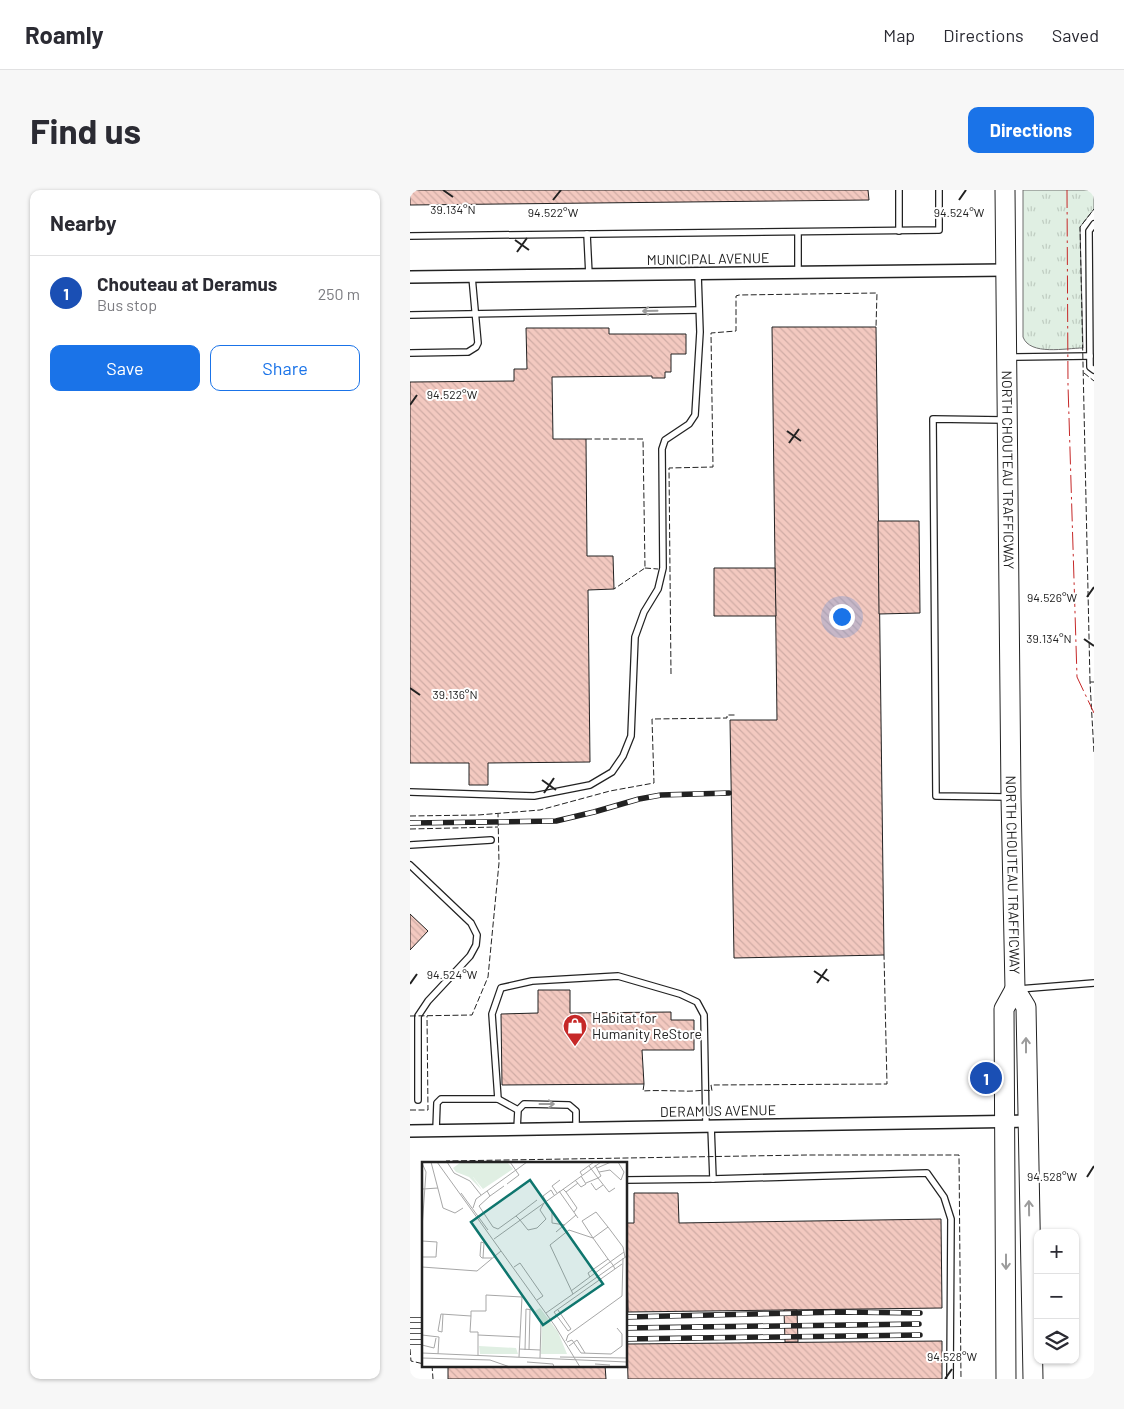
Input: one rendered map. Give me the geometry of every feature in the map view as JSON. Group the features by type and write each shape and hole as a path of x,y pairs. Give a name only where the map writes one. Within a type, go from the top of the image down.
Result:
{"main road":[{"name":"NORTH CHOUTEAU TRAFFICWAY","path":"1005,190 1010,797 1015,989 1026,1007 1033,1379"},
{"name":"NORTH CHOUTEAU TRAFFICWAY","path":"1006,1379 1004,1009 1015,989"}],"street":[{"name":"MUNICIPAL AVENUE","path":"410,277 1006,270"},
{"name":"DERAMUS AVENUE","path":"410,1131 1027,1121"}],"lane":[{"path":"899,190 899,231"},
{"path":"410,236 939,230 939,190"},
{"path":"1094,224 1089,231 1090,367 1094,370"},
{"path":"798,232 798,272"},
{"path":"587,234 589,275"},
{"path":"410,792 534,796 590,785 612,772 623,756 631,736 635,637 644,612 658,589 663,568 662,449 665,440 689,424 695,415 699,310 698,274"},
{"path":"410,353 472,351 478,343 472,276"},
{"path":"410,314 699,310"},
{"path":"1007,358 1090,356"},
{"path":"1007,420 933,419 936,796 1010,797"},
{"path":"410,845 491,840"},
{"path":"410,865 471,923 477,935 476,945 470,956 428,1001 418,1016 418,1100"},
{"path":"498,1099 492,1014 501,988 532,981 618,976 680,994 697,1002 704,1016 708,1126 713,1178"},
{"path":"1015,989 1094,983"},
{"path":"436,1130 437,1103 441,1099 498,1099 518,1110"},
{"path":"517,1129 518,1110 524,1104 570,1105 576,1111 576,1128"},
{"path":"628,1180 927,1173 944,1197 951,1219 950,1379"}],"green space":[{"path":"1023,190 1094,190 1094,209 1080,227 1083,348 1041,349 1027,343 1023,337"}],"building":[{"path":"410,190 868,190 869,200 410,205"},
{"path":"772,327 876,327 884,955 734,958 730,720 777,720"},
{"path":"526,328 609,328 609,334 686,334 686,354 671,354 671,372 665,372 665,378 652,378 652,376 552,377 553,439 586,439 587,556 613,556 614,589 588,590 590,762 488,763 488,785 469,785 469,763 410,763 410,382 514,381 514,369 527,369"},
{"path":"878,521 919,521 920,613 879,614"},
{"path":"714,568 775,568 776,616 714,616"},
{"path":"410,914 428,931 410,950"},
{"path":"538,990 570,990 570,1013 671,1012 671,1020 694,1020 694,1050 642,1050 644,1084 502,1085 501,1014 538,1013"},
{"path":"634,1193 678,1193 679,1223 941,1219 942,1308 628,1312 628,1223 634,1223"},
{"path":"784,1310 797,1310 798,1342 785,1342"},
{"path":"942,1341 942,1379 628,1379 628,1344"},
{"path":"448,1366 605,1366 606,1379 448,1379"}],"railway":[{"path":"410,823 556,821 661,795 729,793"},
{"path":"628,1317 843,1312 920,1313"},
{"path":"410,1320 422,1320"},
{"path":"628,1328 919,1324"},
{"path":"410,1331 422,1331"},
{"path":"628,1339 920,1335"},
{"path":"410,1342 422,1342"}],"fence":[{"path":"1090,682 1080,227 1094,209"},
{"path":"671,674 669,468 713,467 711,333 736,331 736,296 739,295 877,293 876,327"},
{"path":"1084,373 1094,381"},
{"path":"586,439 643,439 645,568 614,589"},
{"path":"645,568 658,569"},
{"path":"1094,682 1090,682 1094,753"},
{"path":"410,816 478,815 540,810 610,791 654,783 652,719 727,718 727,715 736,715"},
{"path":"410,1016 472,1015 488,977 499,863 498,814"},
{"path":"410,829 498,827"},
{"path":"644,1084 643,1091 712,1091 711,1085 887,1084 884,955"},
{"path":"410,1110 428,1110 427,1016"},
{"path":"446,1162 807,1155 959,1155 961,1379"},
{"path":"410,1349 411,1361 422,1364"},
{"path":"432,1366 433,1379"}],"power":[{"path":"1067,190 1068,385 1077,677 1094,713"}],"place":[{"name":"Habitat for Humanity ReStore","path":"575,1047"},
{"name":"Chouteau at Deramus","path":"986,1078"}]}
